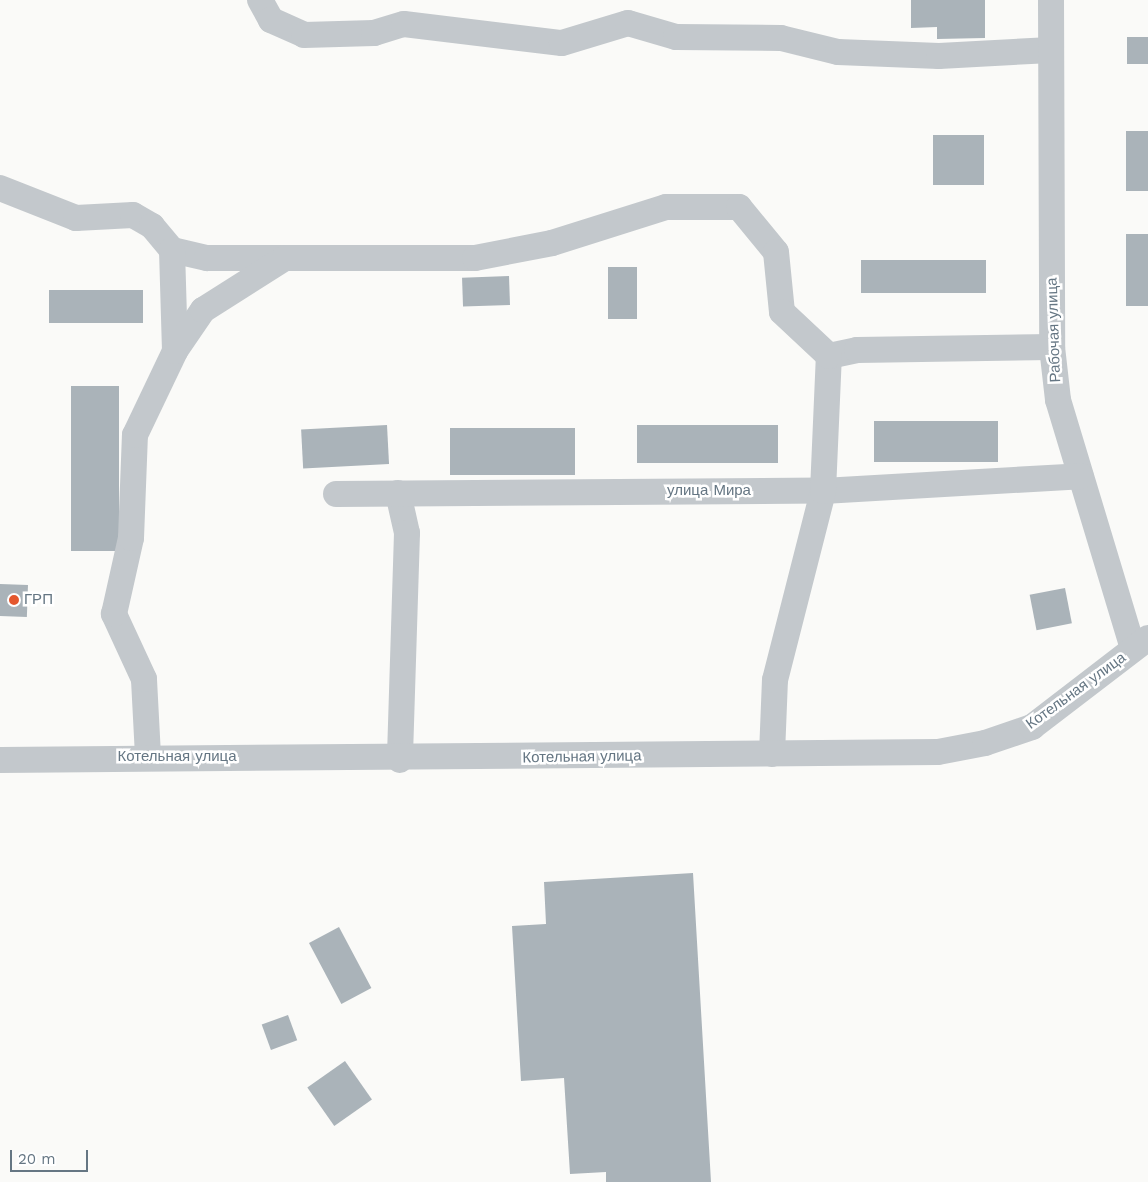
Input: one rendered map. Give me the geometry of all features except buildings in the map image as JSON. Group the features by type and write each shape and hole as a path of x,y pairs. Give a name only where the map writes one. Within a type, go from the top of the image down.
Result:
{"street":[{"path":"260,0 271,20 304,35 374,33 404,24 562,43 628,23 676,38 781,38 838,52 939,56 1051,50"},
{"name":"Рабочая улица","path":"1051,0 1052,347 1058,400 1081,476 1141,643"},
{"path":"0,188 76,218 133,215 152,226 172,250 207,258 475,258 552,243 666,207 739,207 776,252 782,312 829,356 823,491 774,680 772,754"},
{"path":"172,250 175,351"},
{"path":"148,756 144,679 114,614 131,538 135,435 175,351 203,310 286,258"},
{"path":"829,356 857,350 1052,347"},
{"name":"улица Мира","path":"336,494 823,491 1081,476"},
{"path":"398,493 407,533 400,760"},
{"name":"Котельная улица","path":"0,760 148,756 400,760 938,752 985,743 1032,727 1141,643"}],"place":[{"name":"ГРП","path":"14,600"}]}
